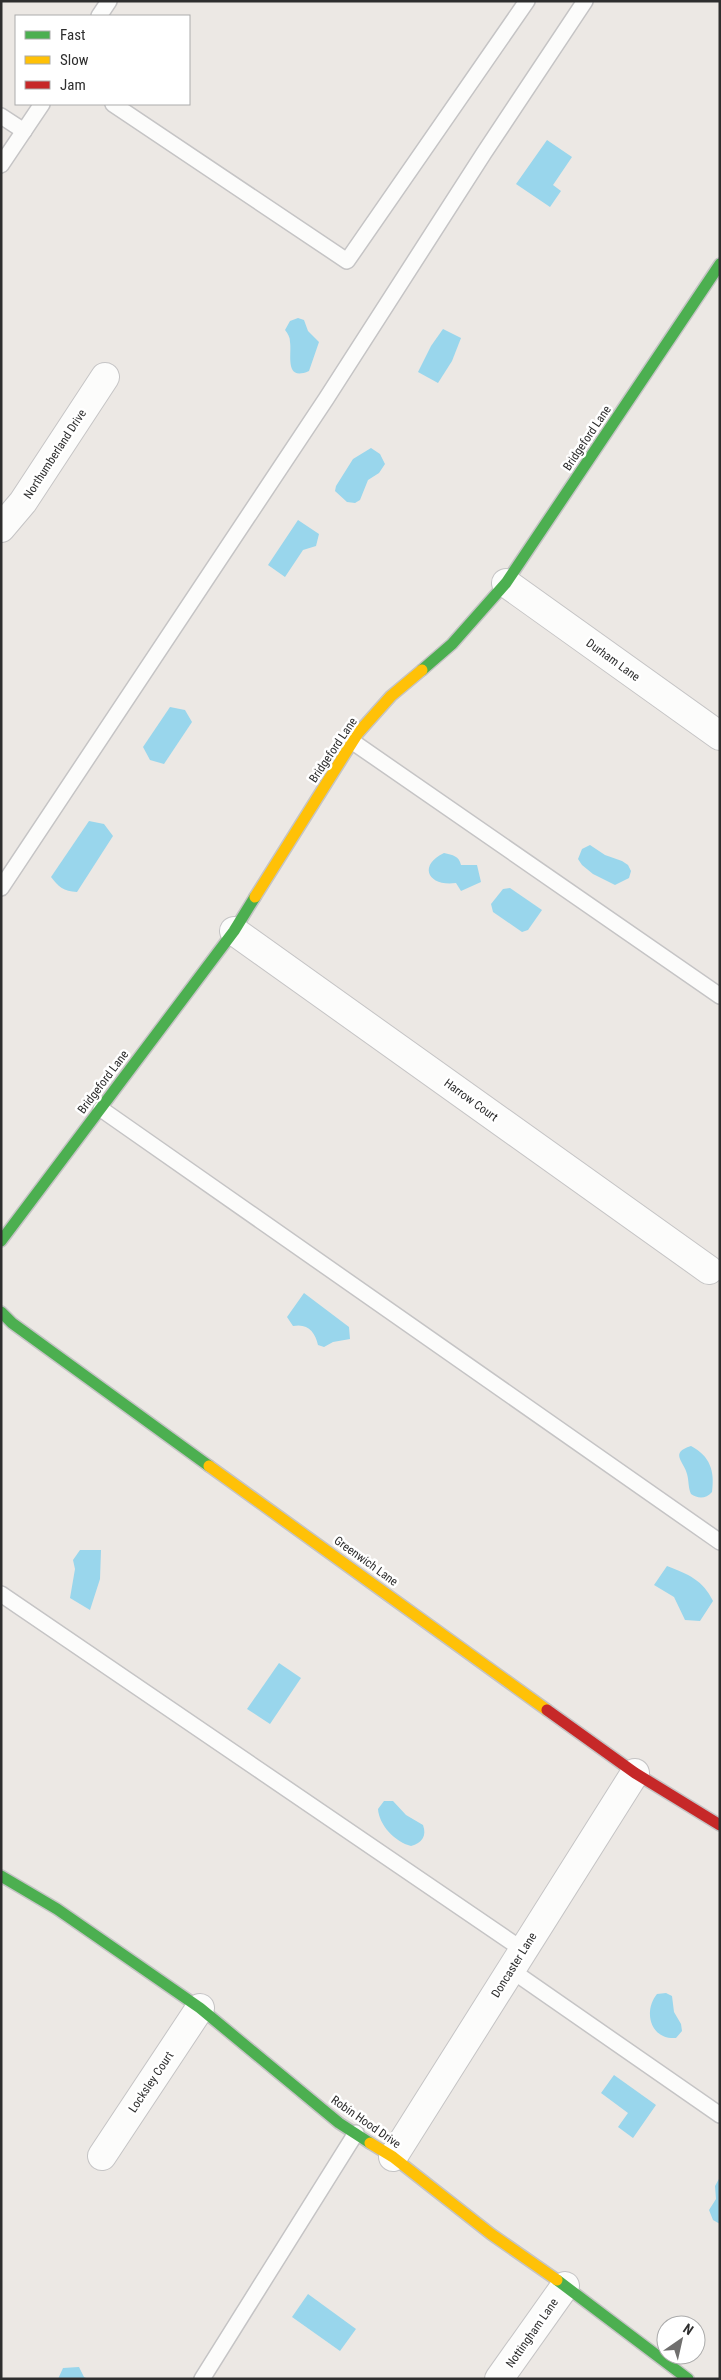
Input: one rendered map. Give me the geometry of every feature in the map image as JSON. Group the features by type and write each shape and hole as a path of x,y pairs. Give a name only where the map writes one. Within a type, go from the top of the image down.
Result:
{"street":[{"name":"Bridgeford Lane","path":"1,1242 234,931 352,742 391,696 452,644 506,583 720,264"},
{"name":"Northumberland Drive","path":"1,528 23,502 105,377"},
{"name":"Durham Lane","path":"506,583 720,736"},
{"name":"Harrow Court","path":"234,931 709,1270"},
{"name":"Greenwich Lane","path":"1,1312 12,1323 635,1773 720,1825"},
{"name":"Doncaster Lane","path":"392,2157 635,1773"},
{"name":"Robin Hood Drive","path":"6,1878 57,1909 200,2008 339,2123 392,2157 491,2234 565,2286 688,2379"},
{"name":"Locksley Court","path":"102,2156 200,2008"},
{"name":"Nottingham Lane","path":"500,2379 565,2286"}],"lane":[{"path":"100,15 109,1"},
{"path":"114,105 347,261 527,1"},
{"path":"1,888 326,399 484,152 585,1"},
{"path":"1,165 41,105"},
{"path":"1,116 24,131"},
{"path":"352,742 720,996"},
{"path":"101,1108 720,1542"},
{"path":"1,1594 518,1960 720,2116"},
{"path":"1,1896 6,1878"},
{"path":"202,2379 356,2133"}],"water":[{"path":"547,140 572,157 553,185 561,191 550,207 516,184"},
{"path":"298,318 304,320 308,331 319,342 309,371 301,373 296,373 291,365 290,339 285,330 290,321"},
{"path":"443,329 461,338 452,361 438,383 418,372 431,346"},
{"path":"371,448 380,454 385,464 379,473 368,480 360,500 355,503 347,502 335,491 336,486 353,459"},
{"path":"298,520 319,534 316,546 303,550 285,577 268,565"},
{"path":"170,707 185,710 192,722 164,764 150,760 143,747"},
{"path":"89,821 104,824 113,836 77,892 68,891 59,886 51,877"},
{"path":"590,845 605,855 628,865 631,871 629,878 615,885 593,874 582,865 578,859 582,849"},
{"path":"444,853 453,855 461,865 477,865 481,882 461,891 456,883 439,882 433,879 429,869 431,864"},
{"path":"510,888 542,910 528,930 522,932 493,912 491,904 503,889"},
{"path":"304,1293 349,1327 350,1339 333,1342 324,1347 318,1345 313,1332 307,1327 293,1326 287,1317"},
{"path":"691,1446 703,1454 712,1471 712,1492 705,1497 696,1497 691,1494 687,1474 679,1455 684,1449"},
{"path":"80,1550 101,1550 100,1579 90,1610 70,1598 75,1569 73,1560"},
{"path":"667,1566 682,1572 700,1583 709,1594 713,1601 700,1621 685,1620 674,1597 654,1585"},
{"path":"279,1663 301,1678 270,1724 247,1709"},
{"path":"384,1801 393,1801 406,1815 423,1825 424,1836 421,1841 411,1846 399,1841 389,1832 381,1821 378,1809"},
{"path":"666,1993 672,1996 674,2012 681,2024 682,2031 676,2038 660,2034 655,2029 650,2016 650,2008 657,1994"},
{"path":"614,2075 656,2105 633,2138 618,2127 628,2113 601,2093"},
{"path":"720,2177 720,2224 713,2220 709,2210 716,2199 715,2186"},
{"path":"308,2294 356,2329 340,2351 292,2317"},
{"path":"79,2367 84,2377 88,2379 58,2379 63,2368"}],"traffic: fast":[{"path":"422,670 452,644 506,583 720,264"},
{"path":"1,1241 234,931 255,897"},
{"path":"1,1312 12,1323 209,1466"},
{"path":"1,1876 57,1909 200,2008 339,2123 370,2143"},
{"path":"557,2280 688,2379"}],"traffic: slow":[{"path":"255,897 358,733 391,696 422,670"},
{"path":"209,1466 547,1710"},
{"path":"370,2143 393,2157 491,2234 557,2280"}],"traffic: jam":[{"path":"547,1710 635,1773 720,1825"}]}
